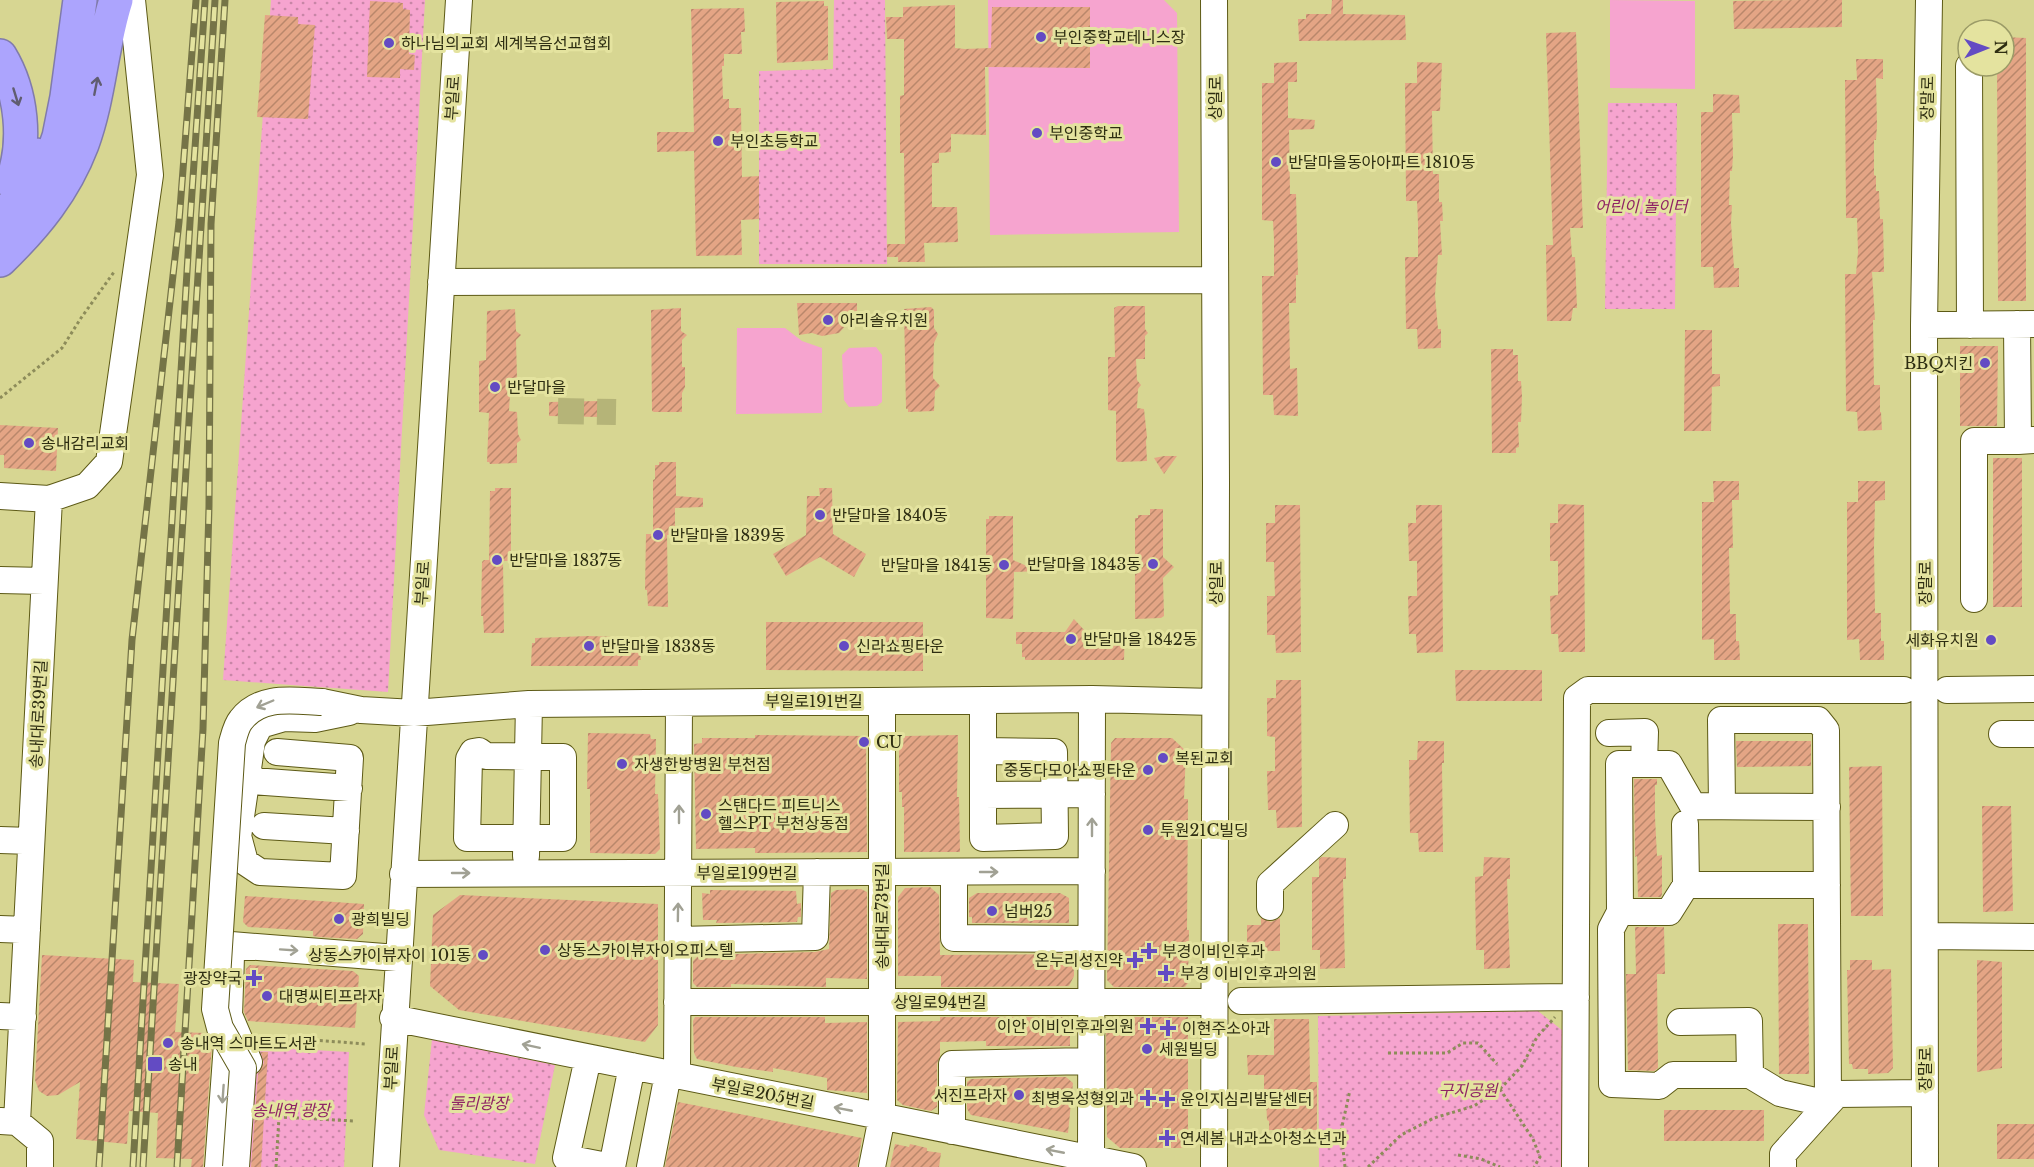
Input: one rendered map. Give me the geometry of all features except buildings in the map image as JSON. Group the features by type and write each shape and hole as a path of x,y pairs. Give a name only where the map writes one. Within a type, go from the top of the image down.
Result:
{"highway":[{"path":"3,258 39,196 51,138 49,112 64,0"},
{"path":"0,222 25,190 51,138 67,97 80,0"},
{"path":"0,213 15,174 93,100 107,27 116,0"},
{"path":"0,56 19,104 51,138"}],"street":[{"path":"0,496 49,499 87,486 109,462 150,175 132,0"},
{"name":"부일로","path":"386,1167 393,1018 459,0"},
{"name":"상일로","path":"1214,0 1214,1167"},
{"name":"장말로","path":"1925,1167 1924,325 1929,0"},
{"path":"1969,78 1970,325"},
{"path":"441,282 1215,279"},
{"path":"1924,325 2025,324 2026,440 1974,441 1974,599"},
{"name":"송내대로39번길","path":"9,1122 11,1017 27,930 49,499"},
{"path":"0,580 45,581"},
{"path":"1947,690 2034,689"},
{"path":"1575,1167 1577,699 1588,690 1904,690"},
{"path":"1091,1159 1092,699"},
{"name":"부일로191번길","path":"361,710 414,713 529,704 679,702 1092,699 1215,702"},
{"path":"236,1167 243,1068 220,1028 215,1009 232,743 240,721 254,709 270,700 322,702 361,710"},
{"path":"983,700 983,751 983,838 1055,836 1054,752 983,751"},
{"name":"송내대로73번길","path":"872,1167 882,1117 882,701"},
{"path":"650,1167 672,1075 677,1002 679,702"},
{"path":"526,873 529,704"},
{"path":"218,1167 229,1015 237,832 252,741 260,725 284,718 315,719 361,710"},
{"path":"1722,806 1721,720 1818,720 1826,730 1828,1104"},
{"path":"1609,733 1645,732 1644,764"},
{"path":"2002,734 2034,734"},
{"path":"237,832 245,862 260,872 343,876 350,758 277,752"},
{"path":"486,756 528,756 562,757 563,838 483,838 486,756"},
{"path":"1827,807 1693,806 1669,764 1619,764 1620,912 1611,929 1612,1084 1659,1086 1673,1076 1750,1075 1780,1093 1828,1104"},
{"path":"247,766 252,781 349,788"},
{"path":"983,795 1092,794"},
{"path":"1620,912 1669,912 1686,885 1685,824"},
{"path":"1270,908 1270,884 1335,825"},
{"path":"264,826 346,831"},
{"path":"0,840 31,841"},
{"path":"678,940 815,937 817,872"},
{"path":"954,872 954,938 1091,939"},
{"name":"부일로199번길","path":"403,874 1092,872"},
{"path":"1686,885 1827,885"},
{"path":"0,929 27,930"},
{"path":"1925,936 2034,937"},
{"path":"231,945 397,958"},
{"path":"1241,1001 1576,997"},
{"name":"상일로94번길","path":"677,1002 1203,1002"},
{"path":"229,1015 251,1065 244,1167"},
{"name":"부일로205번길","path":"393,1018 1129,1167"},
{"path":"1680,1022 1749,1021 1750,1075"},
{"path":"588,1058 567,1158 612,1167 632,1066"},
{"path":"952,1131 952,1064 1091,1061"},
{"path":"1783,1167 1783,1154 1837,1094 1925,1093"},
{"path":"9,1122 40,1141 40,1167"}],"path":[{"path":"0,398 62,348 111,275 139,249"},
{"path":"1368,1167 1401,1135 1434,1118 1474,1106 1500,1089 1522,1066 1538,1037 1555,1017"},
{"path":"259,1036 366,1044"},
{"path":"1388,1053 1447,1053 1462,1043 1478,1043 1497,1064"},
{"path":"1500,1089 1533,1139 1540,1157 1534,1167"},
{"path":"1345,1167 1341,1131 1350,1090"},
{"path":"248,1116 354,1121"},
{"path":"276,1167 279,1117"},
{"path":"1458,1155 1500,1167"}],"green space":[{"path":"271,0 425,0 388,692 223,680"},
{"path":"834,0 885,0 887,264 759,264 759,71 833,69"},
{"path":"988,0 1164,0 1177,13 1179,232 990,235"},
{"path":"1610,0 1695,1 1695,89 1610,88"},
{"name":"어린이 놀이터","path":"1608,103 1677,103 1675,309 1605,309"},
{"path":"737,328 785,328 802,341 822,348 822,413 736,414"},
{"path":"876,347 882,355 882,402 877,406 849,407 844,400 842,355 849,348"},
{"name":"구지공원","path":"1538,1011 1568,1035 1567,1167 1319,1167 1318,1016"},
{"name":"둘리광장","path":"432,1039 555,1065 535,1164 439,1150 424,1115"},
{"name":"송내역 광장","path":"241,1046 349,1052 344,1167 231,1167"}],"tunnel":[{"path":"558,411 616,412"}],"railway":[{"path":"99,1167 132,640 179,222 196,0"},
{"path":"133,1167 205,0"},
{"path":"143,1167 215,0"},
{"path":"177,1167 203,729 209,506 211,224 225,0"}],"place":[{"name":"부인중학교테니스장","path":"1041,37"},
{"name":"하나님의교회 세계복음선교협회","path":"389,43"},
{"name":"부인중학교","path":"1037,133"},
{"name":"부인초등학교","path":"718,141"},
{"name":"반달마을동아아파트 1810동","path":"1276,162"},
{"name":"아리솔유치원","path":"828,320"},
{"name":"BBQ치킨","path":"1985,363"},
{"name":"반달마을","path":"495,387"},
{"name":"송내감리교회","path":"29,443"},
{"name":"반달마을 1840동","path":"820,515"},
{"name":"반달마을 1839동","path":"658,535"},
{"name":"반달마을 1837동","path":"497,560"},
{"name":"반달마을 1843동","path":"1153,564"},
{"name":"반달마을 1841동","path":"1004,565"},
{"name":"반달마을 1842동","path":"1071,639"},
{"name":"세화유치원","path":"1991,640"},
{"name":"반달마을 1838동","path":"589,646"},
{"name":"신라쇼핑타운","path":"844,646"},
{"name":"CU","path":"864,742"},
{"name":"복된교회","path":"1163,758"},
{"name":"자생한방병원 부천점","path":"622,764"},
{"name":"중동다모아쇼핑타운","path":"1148,770"},
{"name":"스탠다드 피트니스 헬스PT 부천상동점","path":"706,814"},
{"name":"투원21C빌딩","path":"1148,830"},
{"name":"넘버25","path":"992,911"},
{"name":"광희빌딩","path":"339,919"},
{"name":"상동스카이뷰자이오피스텔","path":"545,950"},
{"name":"부경이비인후과","path":"1149,951"},
{"name":"상동스카이뷰자이 101동","path":"483,955"},
{"name":"온누리성진약","path":"1135,960"},
{"name":"부경 이비인후과의원","path":"1166,973"},
{"name":"광장약국","path":"254,978"},
{"name":"대명씨티프라자","path":"267,996"},
{"name":"이안 이비인후과의원","path":"1148,1026"},
{"name":"이현주소아과","path":"1168,1028"},
{"name":"송내역 스마트도서관","path":"168,1043"},
{"name":"세원빌딩","path":"1147,1049"},
{"name":"송내","path":"155,1064"},
{"name":"서진프라자","path":"1019,1095"},
{"name":"최병욱성형외과","path":"1148,1098"},
{"name":"윤인지심리발달센터","path":"1167,1099"},
{"name":"연세봄 내과소아청소년과","path":"1167,1138"}]}
